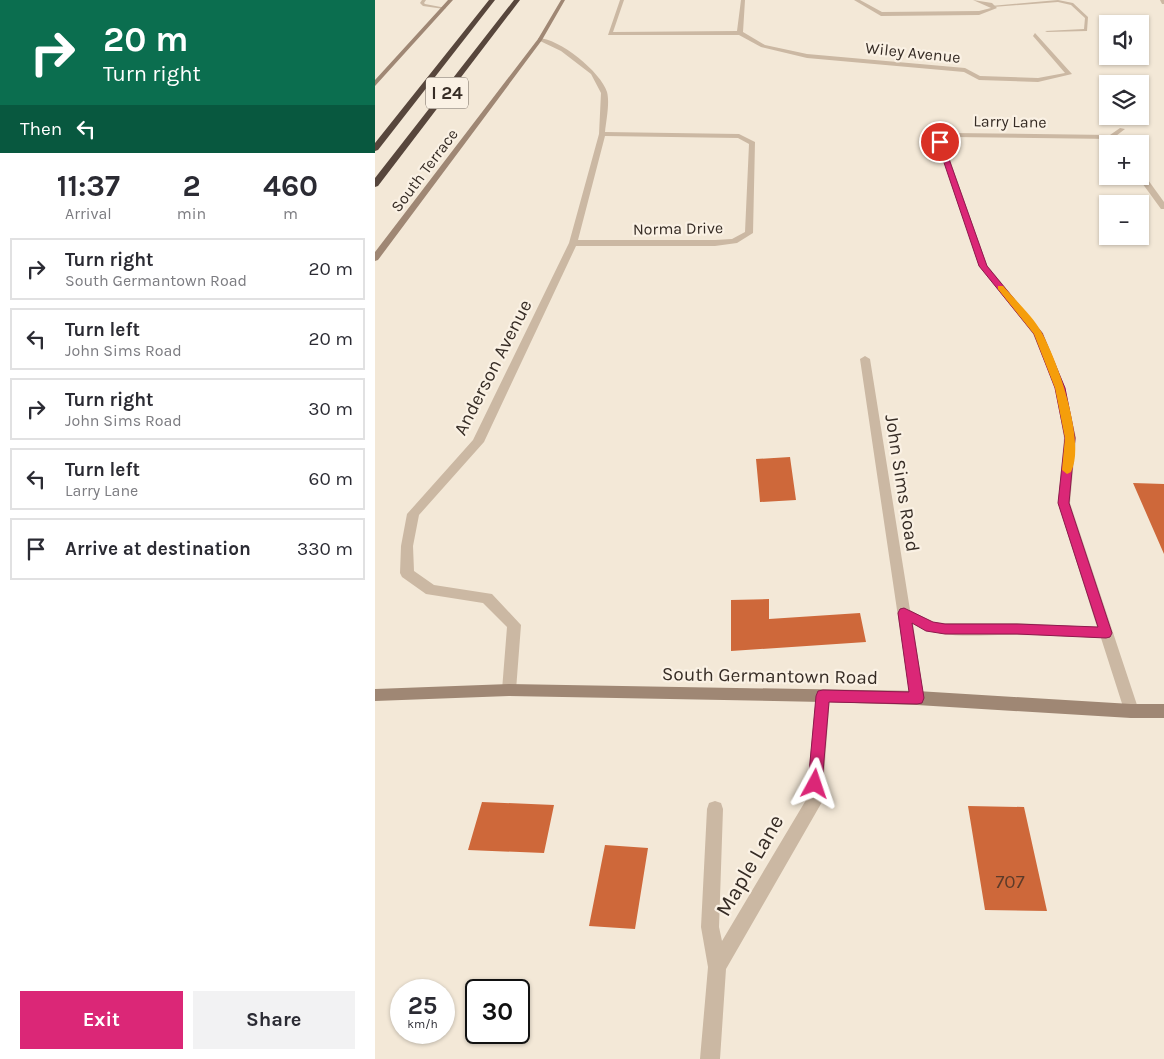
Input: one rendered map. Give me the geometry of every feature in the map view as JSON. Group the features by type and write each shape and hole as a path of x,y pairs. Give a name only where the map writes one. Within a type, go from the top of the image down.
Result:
{"highway":[{"name":"I 24","path":"375,148 493,0"},
{"name":"I 24","path":"375,184 517,0"}],"street":[{"path":"375,84 451,0"},
{"name":"South Terrace","path":"375,258 540,39 563,0"},
{"path":"622,0 610,34 739,33 743,0"},
{"path":"856,0 881,14 979,13 995,8 990,4 975,0"},
{"name":"Wiley Avenue","path":"739,33 763,46 807,56 965,70 979,78 1038,80 1069,74 1035,35"},
{"name":"Anderson Avenue","path":"509,690 514,625 487,598 431,590 407,573 407,546 413,514 478,442 573,243 602,134 604,93 593,73 563,50 540,39"},
{"name":"Larry Lane","path":"1118,135 1122,129"},
{"name":"Norma Drive","path":"573,243 715,243 734,240 749,233 753,143 739,136 602,134"},
{"name":"Larry Lane","path":"1099,140 952,135 940,142 983,266 1038,333 1060,388 1070,438 1064,503 1131,711"},
{"path":"1148,185 1164,207"},
{"name":"John Sims Road","path":"865,359 917,698"},
{"path":"904,613 930,627 945,629 1017,629 1106,633"},
{"name":"South Germantown Road","path":"375,695 509,690 823,696 917,698 1131,711 1164,711"},
{"name":"Maple Lane","path":"717,968 814,802 823,696"},
{"name":"Maple Lane","path":"710,1059 717,968 710,926 715,809"}],"lane":[{"path":"424,0 422,3 424,5 444,8"},
{"path":"993,6 1058,1 1072,4 1087,18 1086,30 1047,30"}],"building":[{"path":"790,457 796,500 760,502 756,459"},
{"path":"1133,483 1164,484 1164,554"},
{"path":"769,599 769,619 860,613 866,642 731,651 731,600"},
{"path":"482,802 554,805 544,853 468,850"},
{"path":"968,806 1024,807 1047,911 985,910"},
{"path":"605,845 648,848 635,929 589,926"}],"slow traffic":[{"path":"1001,288 1038,333 1060,388 1070,438 1067,470"}],"route":[{"path":"815,784 823,696 917,698 904,613 930,627 945,629 1017,629 1106,633 1064,503 1070,438 1060,388 1038,333 983,266 940,142"}]}
